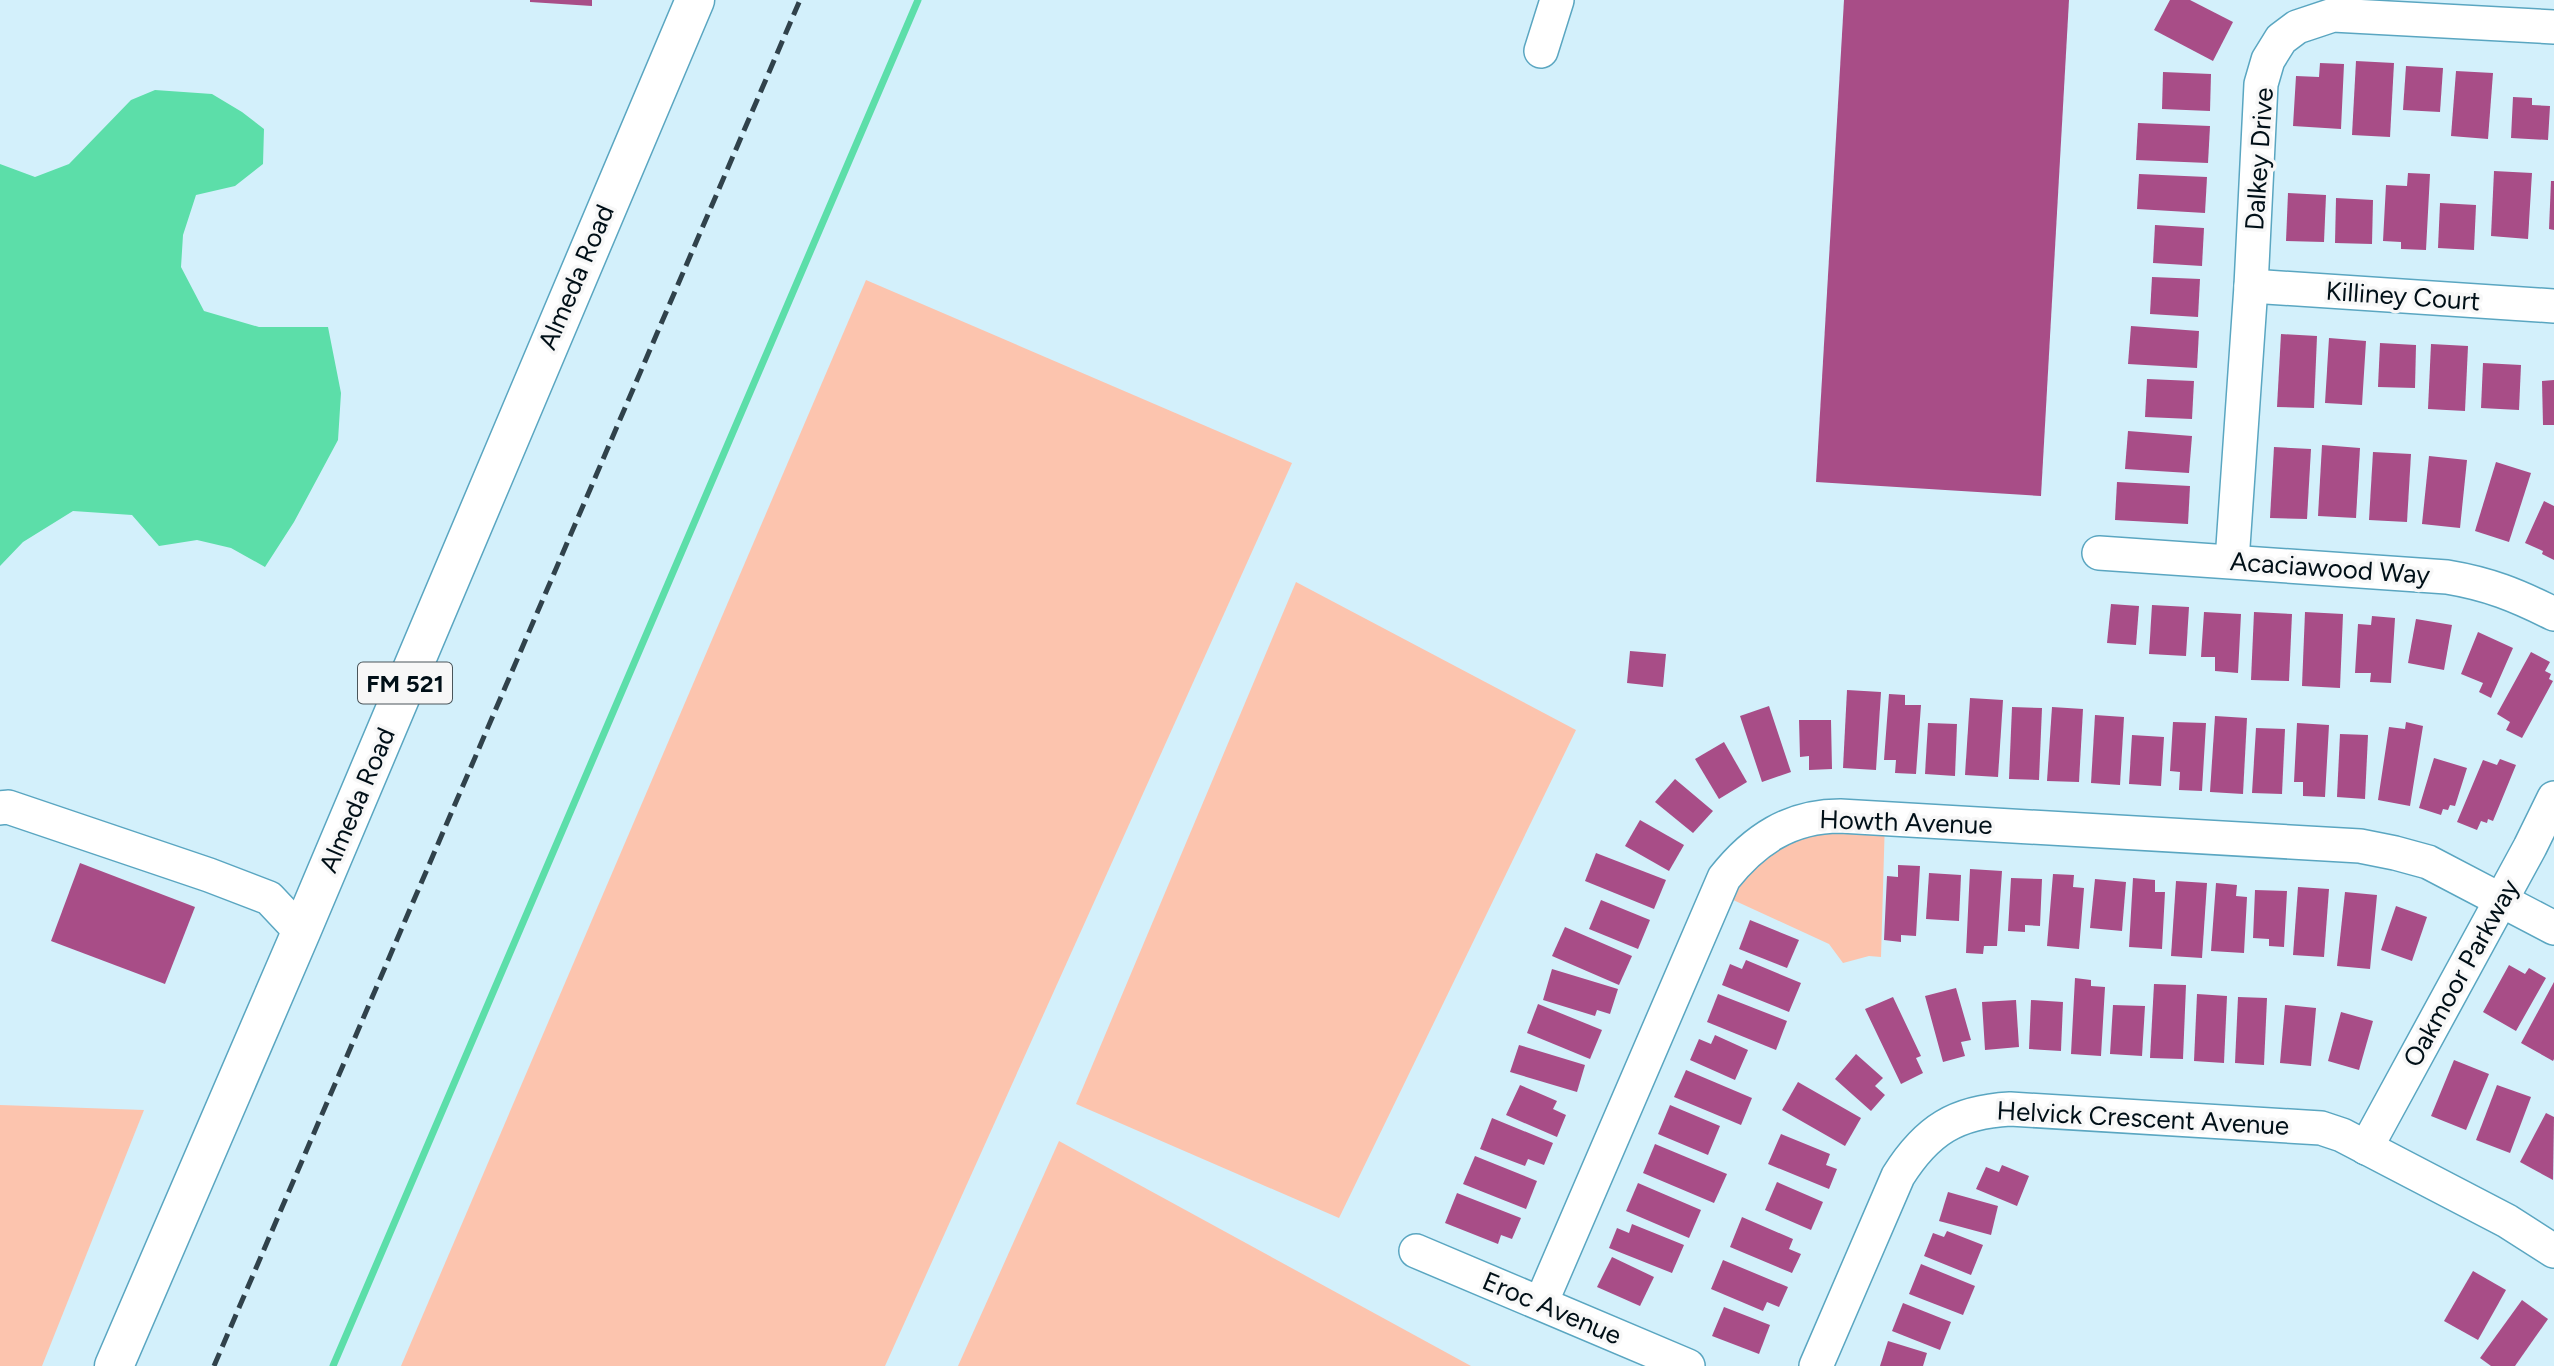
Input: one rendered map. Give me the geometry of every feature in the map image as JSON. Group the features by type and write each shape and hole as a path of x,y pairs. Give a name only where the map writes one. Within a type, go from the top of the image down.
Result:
{"main road":[{"name":"Almeda Road","path":"114,1366 301,932 695,0"}],"street":[{"path":"1541,51 1557,0"},
{"name":"Dalkey Drive","path":"2232,561 2251,286 2261,84 2268,60 2281,39 2297,27 2333,15 2554,27"},
{"name":"Killiney Court","path":"2251,286 2554,306"},
{"name":"Acaciawood Way","path":"2099,553 2447,576 2481,582 2554,614"},
{"name":"Oakmoor Parkway","path":"2365,1147 2554,798"},
{"path":"0,808 8,807 197,870 269,898 301,932"},
{"name":"Howth Avenue","path":"1541,1303 1724,878 1753,847 1786,825 1820,816 1840,816 2360,846 2428,862 2554,929"},
{"name":"Helvick Crescent Avenue","path":"1816,1366 1898,1176 1913,1152 1933,1133 1959,1118 1983,1110 2010,1108 2321,1128 2342,1135 2507,1221 2554,1251"},
{"name":"Eroc Avenue","path":"1416,1251 1688,1366"}],"shaded area":[{"path":"155,90 212,94 264,129 263,164 235,186 196,195 183,235 181,267 204,311 259,327 328,327 341,393 338,440 294,522 265,567 231,548 197,540 159,546 132,515 73,511 23,542 0,566 0,164 35,177 69,164 131,100"},
{"path":"866,280 1292,463 885,1366 401,1366"},
{"path":"1296,582 1576,730 1339,1218 1076,1104"},
{"path":"1885,819 1881,957 1869,956 1843,963 1829,944 1718,893 1753,847"},
{"path":"0,1105 144,1110 42,1366 0,1366"},
{"path":"1059,1141 1471,1366 958,1366"}],"building":[{"path":"592,0 592,6 530,2"},
{"path":"1844,0 2069,0 2041,496 1816,482"},
{"path":"2170,0 2190,0 2233,22 2213,61 2154,30"},
{"path":"2356,61 2394,63 2390,137 2352,135"},
{"path":"2320,63 2344,64 2341,129 2293,126 2296,76 2319,77"},
{"path":"2406,66 2443,68 2440,112 2403,110"},
{"path":"2456,71 2493,73 2488,139 2451,136"},
{"path":"2163,72 2211,74 2210,111 2162,109"},
{"path":"2513,97 2532,98 2532,105 2550,106 2548,140 2511,138"},
{"path":"2138,123 2210,126 2208,163 2136,160"},
{"path":"2494,171 2532,173 2528,239 2491,236"},
{"path":"2408,173 2430,174 2426,250 2401,249 2401,242 2383,241 2386,185 2407,186"},
{"path":"2139,174 2207,177 2205,213 2137,209"},
{"path":"2551,181 2554,181 2554,230 2549,229"},
{"path":"2288,193 2326,195 2324,242 2286,241"},
{"path":"2336,198 2373,200 2372,244 2335,243"},
{"path":"2440,203 2476,205 2474,250 2438,248"},
{"path":"2155,225 2204,228 2202,266 2153,263"},
{"path":"2152,277 2200,279 2198,317 2150,314"},
{"path":"2131,326 2199,331 2197,368 2128,364"},
{"path":"2281,334 2317,336 2314,408 2277,407"},
{"path":"2329,338 2366,341 2362,405 2325,403"},
{"path":"2380,343 2416,345 2415,388 2378,387"},
{"path":"2431,344 2468,346 2465,411 2428,409"},
{"path":"2483,363 2521,365 2519,410 2481,408"},
{"path":"2147,379 2194,381 2192,419 2145,417"},
{"path":"2554,380 2554,425 2543,425 2542,381"},
{"path":"2128,431 2192,436 2189,473 2125,469"},
{"path":"2322,445 2360,448 2356,518 2318,516"},
{"path":"2274,447 2311,449 2307,519 2270,518"},
{"path":"2373,452 2411,454 2407,522 2369,520"},
{"path":"2429,456 2467,460 2460,528 2422,524"},
{"path":"2496,462 2531,473 2509,542 2475,531"},
{"path":"2117,482 2190,486 2188,524 2115,520"},
{"path":"2544,501 2554,506 2554,560 2542,554 2543,551 2525,543"},
{"path":"2111,604 2139,606 2136,645 2107,643"},
{"path":"2152,605 2189,607 2186,656 2149,654"},
{"path":"2204,612 2241,614 2238,673 2215,671 2215,657 2201,657"},
{"path":"2254,612 2292,614 2289,681 2251,680"},
{"path":"2305,612 2343,614 2340,688 2302,686"},
{"path":"2372,616 2395,618 2391,683 2370,682 2371,673 2355,673 2358,624 2371,625"},
{"path":"2416,619 2452,625 2444,670 2408,663"},
{"path":"2478,632 2513,648 2491,698 2479,692 2483,683 2461,674"},
{"path":"1630,651 1666,654 1663,687 1627,683"},
{"path":"2531,652 2550,662 2545,671 2551,674 2549,679 2553,681 2522,738 2506,730 2510,722 2497,714"},
{"path":"1847,690 1881,692 1876,770 1843,768"},
{"path":"1889,694 1905,695 1905,705 1921,705 1916,774 1895,773 1896,760 1884,760"},
{"path":"1970,698 2003,700 1998,777 1965,775"},
{"path":"1769,706 1791,772 1762,782 1740,716"},
{"path":"2012,707 2042,708 2039,780 2009,779"},
{"path":"2052,707 2083,709 2079,782 2047,781"},
{"path":"2095,715 2124,717 2120,785 2091,783"},
{"path":"2215,716 2247,718 2243,794 2210,792"},
{"path":"1799,720 1831,720 1832,769 1809,770 1809,756 1800,757"},
{"path":"2173,722 2206,723 2202,791 2179,790 2180,772 2170,771"},
{"path":"2406,722 2423,726 2410,806 2378,800 2389,727 2405,729"},
{"path":"1928,723 1957,724 1955,776 1925,774"},
{"path":"2297,723 2329,725 2325,797 2303,796 2303,782 2294,782"},
{"path":"2256,728 2285,729 2282,794 2252,793"},
{"path":"2340,734 2368,735 2365,799 2337,797"},
{"path":"2132,735 2164,737 2161,786 2129,784"},
{"path":"1724,742 1747,782 1719,799 1695,759"},
{"path":"2434,758 2467,768 2455,806 2450,805 2448,810 2443,809 2441,815 2419,808"},
{"path":"2500,759 2516,765 2493,821 2481,821 2477,830 2457,822 2483,760 2497,765"},
{"path":"1675,779 1713,811 1693,833 1655,802"},
{"path":"1640,820 1684,845 1669,871 1625,846"},
{"path":"1596,853 1666,880 1654,909 1585,881"},
{"path":"80,863 195,907 165,984 51,941"},
{"path":"1898,865 1920,866 1916,936 1901,935 1901,942 1884,940 1887,876 1898,877"},
{"path":"1970,869 2002,871 1997,946 1984,946 1983,954 1966,953"},
{"path":"1929,873 1961,875 1959,921 1926,919"},
{"path":"2053,874 2074,875 2073,887 2084,888 2079,949 2047,946"},
{"path":"2011,878 2042,879 2040,926 2025,925 2025,932 2008,931"},
{"path":"2133,878 2155,880 2155,892 2165,892 2162,949 2129,947"},
{"path":"2095,879 2126,882 2122,931 2090,928"},
{"path":"2176,881 2207,883 2202,958 2171,956"},
{"path":"2216,883 2237,885 2236,896 2247,897 2244,953 2211,951"},
{"path":"2298,887 2329,889 2324,957 2293,955"},
{"path":"2255,890 2287,891 2284,947 2269,946 2269,939 2253,938"},
{"path":"2345,892 2377,895 2370,969 2337,966"},
{"path":"1601,900 1650,920 1638,949 1589,929"},
{"path":"2396,906 2427,917 2412,961 2381,950"},
{"path":"1750,920 1799,940 1787,968 1739,949"},
{"path":"1565,927 1632,956 1619,985 1552,956"},
{"path":"1746,960 1801,983 1789,1012 1722,985 1730,964 1742,969"},
{"path":"2509,965 2525,974 2529,968 2546,978 2516,1031 2483,1012"},
{"path":"1552,969 1618,989 1610,1014 1597,1010 1595,1016 1543,1000"},
{"path":"2075,978 2091,980 2091,986 2105,987 2101,1056 2071,1054"},
{"path":"2554,982 2554,1059 2553,1061 2521,1043"},
{"path":"2154,984 2186,985 2183,1059 2150,1058"},
{"path":"1956,988 1971,1040 1961,1042 1965,1056 1943,1062 1925,996"},
{"path":"1718,994 1787,1021 1776,1050 1707,1022"},
{"path":"2197,994 2227,996 2224,1063 2194,1061"},
{"path":"1893,997 1921,1056 1916,1058 1923,1073 1901,1084 1865,1009"},
{"path":"2238,997 2267,998 2264,1065 2235,1063"},
{"path":"2016,1000 2019,1047 1985,1050 1982,1002"},
{"path":"2031,1000 2063,1002 2061,1051 2029,1049"},
{"path":"1538,1004 1602,1030 1590,1059 1527,1033"},
{"path":"2113,1005 2145,1006 2142,1056 2110,1054"},
{"path":"2285,1005 2316,1008 2311,1066 2280,1063"},
{"path":"2341,1012 2373,1021 2359,1070 2328,1061"},
{"path":"1715,1035 1748,1050 1735,1080 1690,1060 1699,1039 1711,1044"},
{"path":"1519,1045 1585,1065 1577,1092 1510,1072"},
{"path":"1856,1054 1883,1078 1875,1086 1885,1095 1871,1111 1835,1079"},
{"path":"2454,1060 2489,1074 2466,1130 2431,1116"},
{"path":"1686,1070 1752,1098 1741,1125 1674,1097"},
{"path":"1798,1082 1861,1118 1845,1146 1782,1110"},
{"path":"1520,1085 1557,1101 1553,1109 1566,1115 1557,1137 1506,1115"},
{"path":"2497,1085 2531,1097 2510,1153 2476,1140"},
{"path":"1670,1105 1720,1126 1708,1155 1658,1134"},
{"path":"2546,1113 2554,1117 2553,1180 2520,1162"},
{"path":"1492,1118 1553,1143 1544,1165 1528,1159 1525,1166 1480,1149"},
{"path":"1781,1134 1830,1154 1826,1165 1837,1169 1829,1189 1768,1164"},
{"path":"1655,1144 1727,1174 1714,1203 1643,1173"},
{"path":"1475,1156 1537,1181 1526,1209 1463,1184"},
{"path":"2002,1165 2029,1176 2017,1206 1976,1189 1986,1167 1999,1172"},
{"path":"1777,1182 1823,1202 1811,1230 1765,1210"},
{"path":"1638,1183 1701,1210 1689,1238 1626,1211"},
{"path":"1948,1192 1998,1206 1991,1235 1939,1221"},
{"path":"1457,1193 1521,1218 1512,1239 1501,1235 1498,1244 1445,1223"},
{"path":"1742,1217 1793,1239 1789,1249 1801,1254 1792,1273 1730,1247"},
{"path":"1632,1224 1684,1245 1672,1273 1609,1248 1617,1228 1629,1233"},
{"path":"1947,1231 1983,1245 1971,1275 1924,1256 1933,1233 1944,1237"},
{"path":"1612,1257 1654,1277 1640,1306 1597,1287"},
{"path":"1723,1260 1788,1287 1779,1307 1767,1302 1763,1311 1711,1289"},
{"path":"1921,1264 1975,1286 1963,1315 1909,1294"},
{"path":"2473,1271 2506,1290 2478,1340 2444,1321"},
{"path":"2522,1300 2548,1319 2515,1366 2491,1366 2480,1358"},
{"path":"1903,1303 1951,1322 1940,1350 1892,1331"},
{"path":"1724,1307 1770,1325 1759,1354 1712,1336"},
{"path":"1888,1341 1927,1353 1923,1366 1880,1366"}],"waterway":[{"path":"333,1366 918,0"}],"railway":[{"path":"214,1366 800,0"}]}
